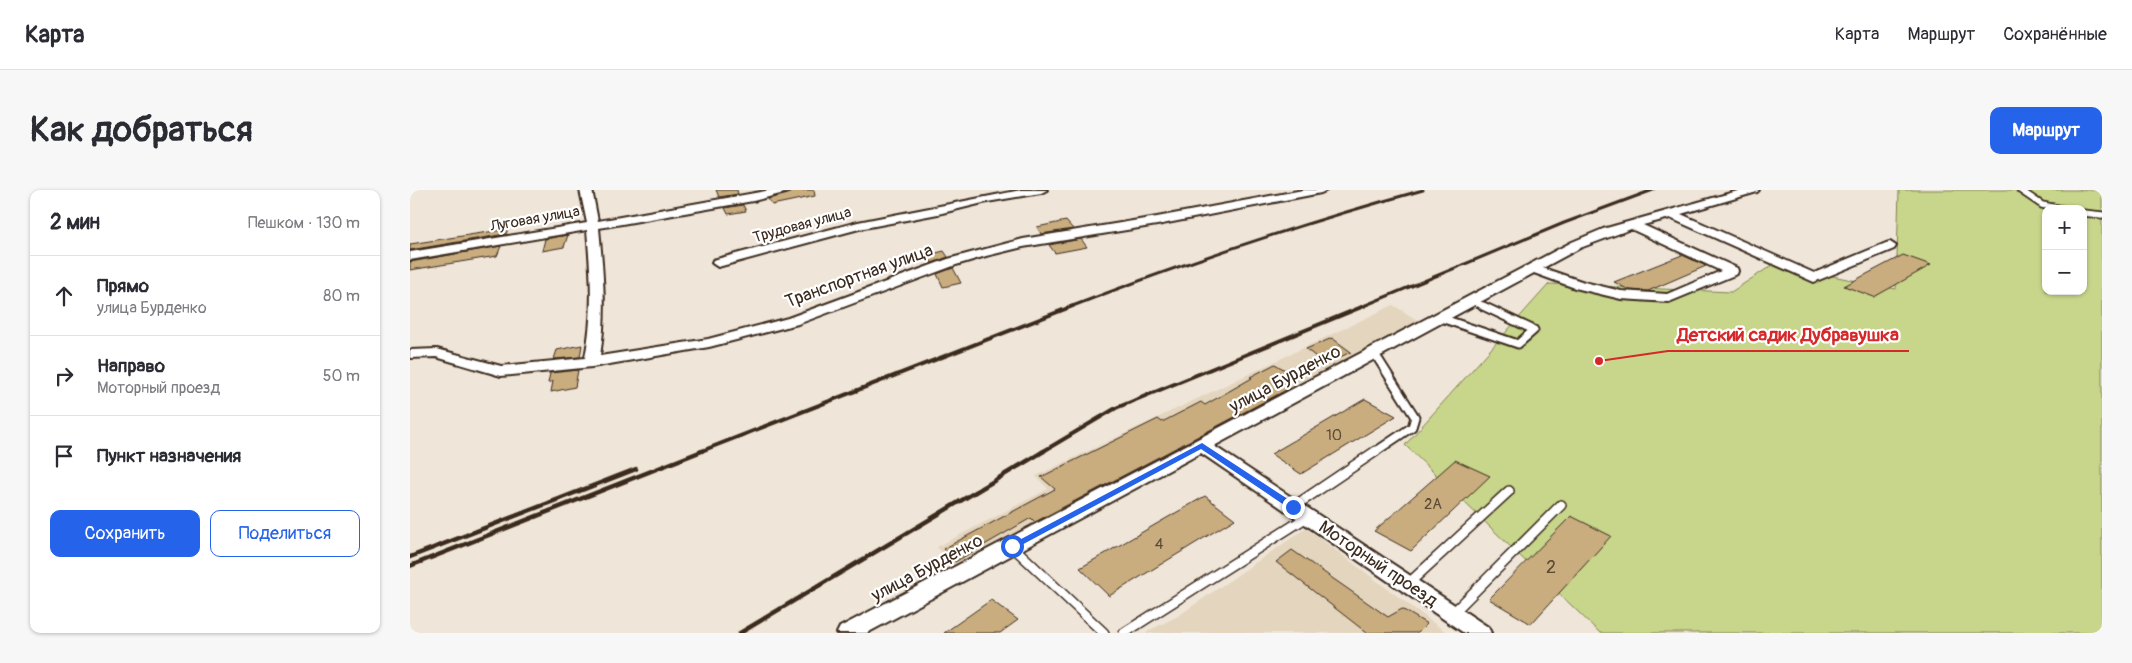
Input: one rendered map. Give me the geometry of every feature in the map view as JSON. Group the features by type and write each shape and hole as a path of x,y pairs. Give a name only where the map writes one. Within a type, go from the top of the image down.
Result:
{"street":[{"path":"586,190 593,226 598,284 598,327 592,362"},
{"name":"Луговая улица","path":"410,256 753,198 784,190"},
{"name":"Трудовая улица","path":"718,263 858,226 938,211 987,199 1041,190"},
{"path":"1251,190 1264,201"},
{"name":"Транспортная улица","path":"410,354 436,353 501,371 592,362 709,343 793,320 982,252 1321,190"},
{"name":"улица Бурденко","path":"848,633 1375,354 1576,245 1632,225 1753,190"},
{"path":"1671,214 1814,278 1890,246"},
{"path":"1532,268 1580,285 1621,295 1669,298 1732,271 1632,225"},
{"name":"Моторный проезд","path":"1202,446 1480,633"}],"lane":[{"path":"2020,190 2046,205"},
{"path":"2087,213 2102,215"},
{"path":"1441,318 1518,344 1534,330 1473,300"},
{"path":"1124,633 1300,512 1412,427 1416,417 1375,354"},
{"path":"1408,584 1509,491"},
{"path":"1452,614 1561,505"},
{"path":"1012,546 1104,633"}],"shaded area":[{"path":"1393,305 1422,323 956,569 937,547 1048,489 1036,476"},
{"path":"1306,528 1447,633 1144,633 1178,616"}],"green space":[{"path":"1899,190 2096,190 2102,193 2102,633 1600,633 1405,445 1549,284 1731,292 1774,264 1896,289"}],"building":[{"path":"716,190 737,190 738,194 719,197"},
{"path":"792,190 814,190 815,196 772,205 768,199 788,194"},
{"path":"743,205 746,211 728,214 725,208"},
{"path":"1066,221 1073,229 1041,234 1037,227"},
{"path":"508,229 506,234 410,250 410,244"},
{"path":"568,235 564,247 542,251 545,239"},
{"path":"1081,239 1087,247 1055,253 1049,245"},
{"path":"501,246 497,256 410,270 410,262"},
{"path":"944,251 948,257 932,263 928,255"},
{"path":"1682,255 1706,266 1648,291 1629,290 1614,282"},
{"path":"1903,255 1931,265 1874,297 1844,286"},
{"path":"953,268 961,283 943,287 937,274"},
{"path":"1332,338 1351,352 1325,364 1306,349"},
{"path":"582,345 580,357 554,359 557,350"},
{"path":"1275,364 1297,377 1283,384 1290,388 1035,522 1031,518 955,562 943,549 1055,489 1041,477 1158,419 1162,422 1201,402 1205,405"},
{"path":"578,370 575,387 551,392 553,381 548,383 550,373"},
{"path":"1365,399 1396,416 1301,474 1271,454"},
{"path":"1455,460 1490,476 1411,551 1374,531"},
{"path":"1205,496 1235,519 1109,596 1080,568"},
{"path":"1571,516 1611,536 1531,624 1489,599"},
{"path":"1292,550 1388,617 1402,609 1427,624 1418,633 1367,633 1276,562"},
{"path":"991,600 1018,620 1000,633 944,633"}],"railway":[{"path":"1070,307 1157,274 1245,244 1423,190"},
{"path":"1361,307 1564,223 1653,190"},
{"path":"699,452 1073,306"},
{"path":"1042,452 1116,408 1364,306"},
{"path":"410,566 702,451"},
{"path":"740,633 1044,451"},
{"path":"410,557 636,469"}],"place":[{"name":"Детский садик Дубравушка","path":"1599,361"}],"route":[{"path":"1012,546 1202,446 1293,507"}]}
